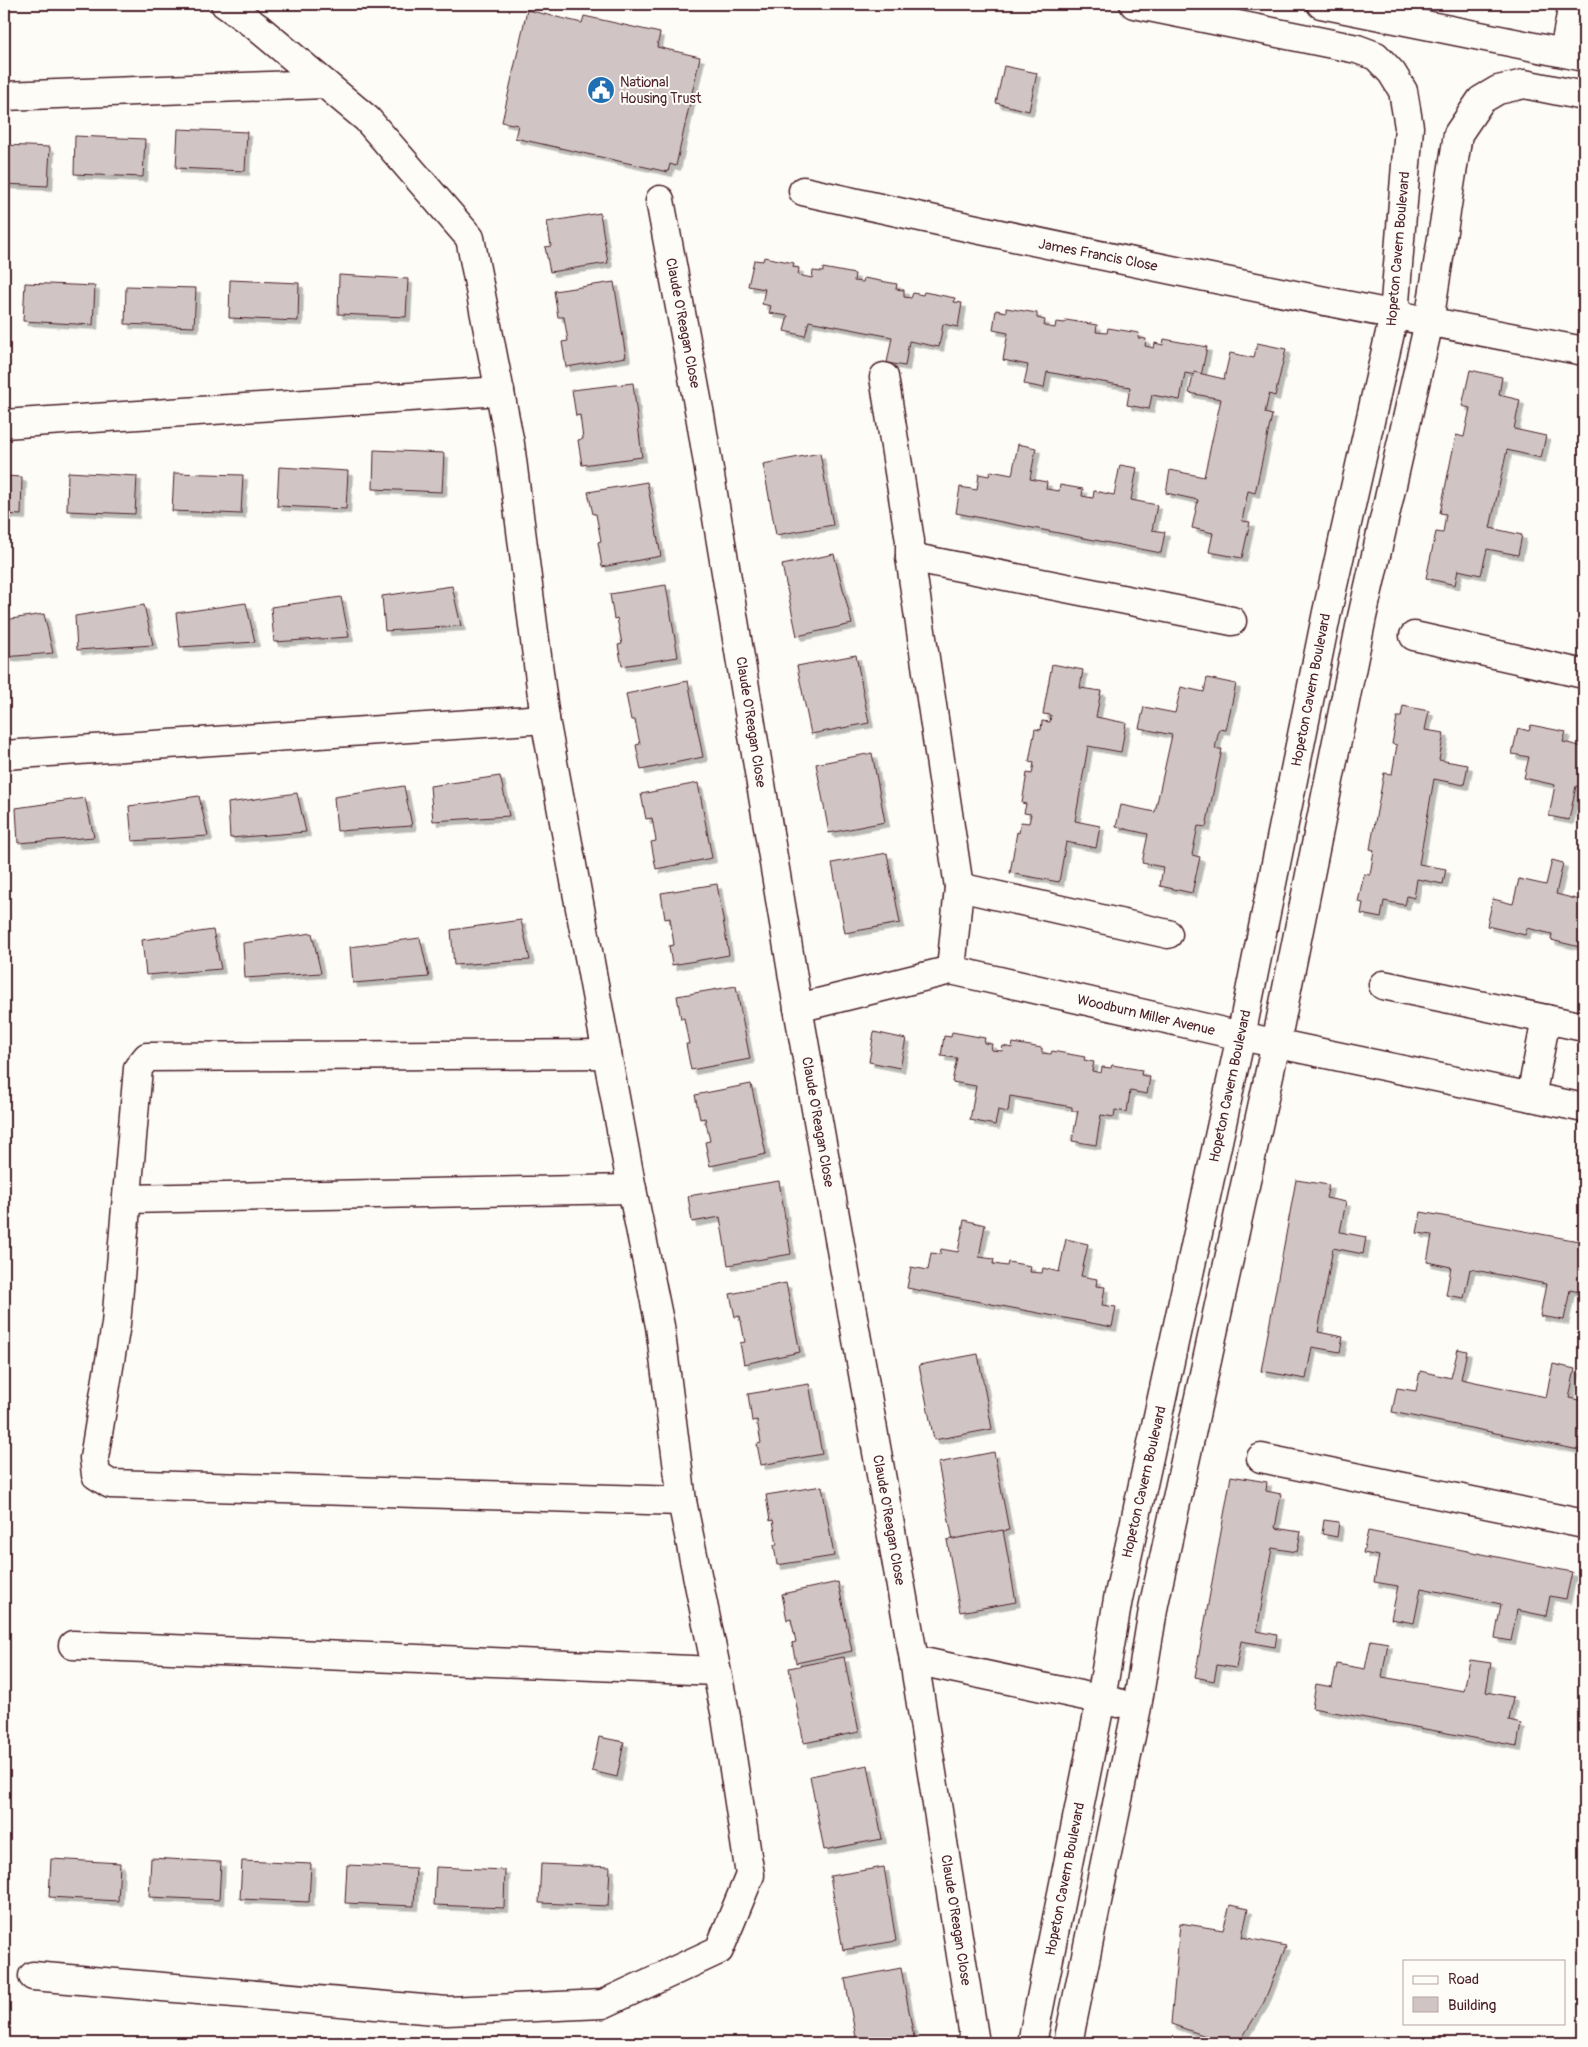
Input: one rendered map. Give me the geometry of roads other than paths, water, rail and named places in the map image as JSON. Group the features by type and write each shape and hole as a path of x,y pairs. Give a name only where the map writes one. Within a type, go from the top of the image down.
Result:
{"main road":[{"path":"34,1976 447,2011 603,2004 719,1950 750,1874 726,1717 682,1501 660,1326 606,1054 546,719 510,444 470,238 367,118 257,26 225,4"},
{"name":"Hopeton Cavern Boulevard","path":"1032,2043 1101,1699 1118,1599 1241,1036 1327,612 1394,316 1409,127 1403,91 1392,73 1376,56 1357,49 1134,4"},
{"path":"1321,4 1574,54 1573,4"},
{"path":"4,96 325,84"},
{"path":"1068,2043 1137,1707 1154,1604 1276,1043 1362,616 1429,322 1458,134 1480,100 1498,90 1524,84 1584,96"},
{"name":"James Francis Close","path":"803,191 988,233 1394,316 1584,351"},
{"name":"Claude O'Reagan Close","path":"660,200 700,415 798,1008 914,1660 975,2043"},
{"path":"884,376 910,540 910,557 958,887 951,970"},
{"path":"4,424 500,391"},
{"path":"910,557 1232,620"},
{"path":"1414,636 1584,674"},
{"path":"4,755 546,719"},
{"path":"958,887 1168,934"},
{"name":"Woodburn Miller Avenue","path":"798,1008 951,970 1241,1036 1584,1108"},
{"path":"1382,985 1584,1027"},
{"path":"1531,1097 1546,1019"},
{"path":"606,1054 147,1057 138,1068 116,1324 94,1458 96,1474 110,1484 682,1501"},
{"path":"127,1199 632,1189"},
{"path":"1261,1458 1584,1524"},
{"path":"73,1645 716,1671"},
{"path":"914,1660 1137,1707"}],"place":[{"name":"National Housing Trust","path":"601,90"}]}
